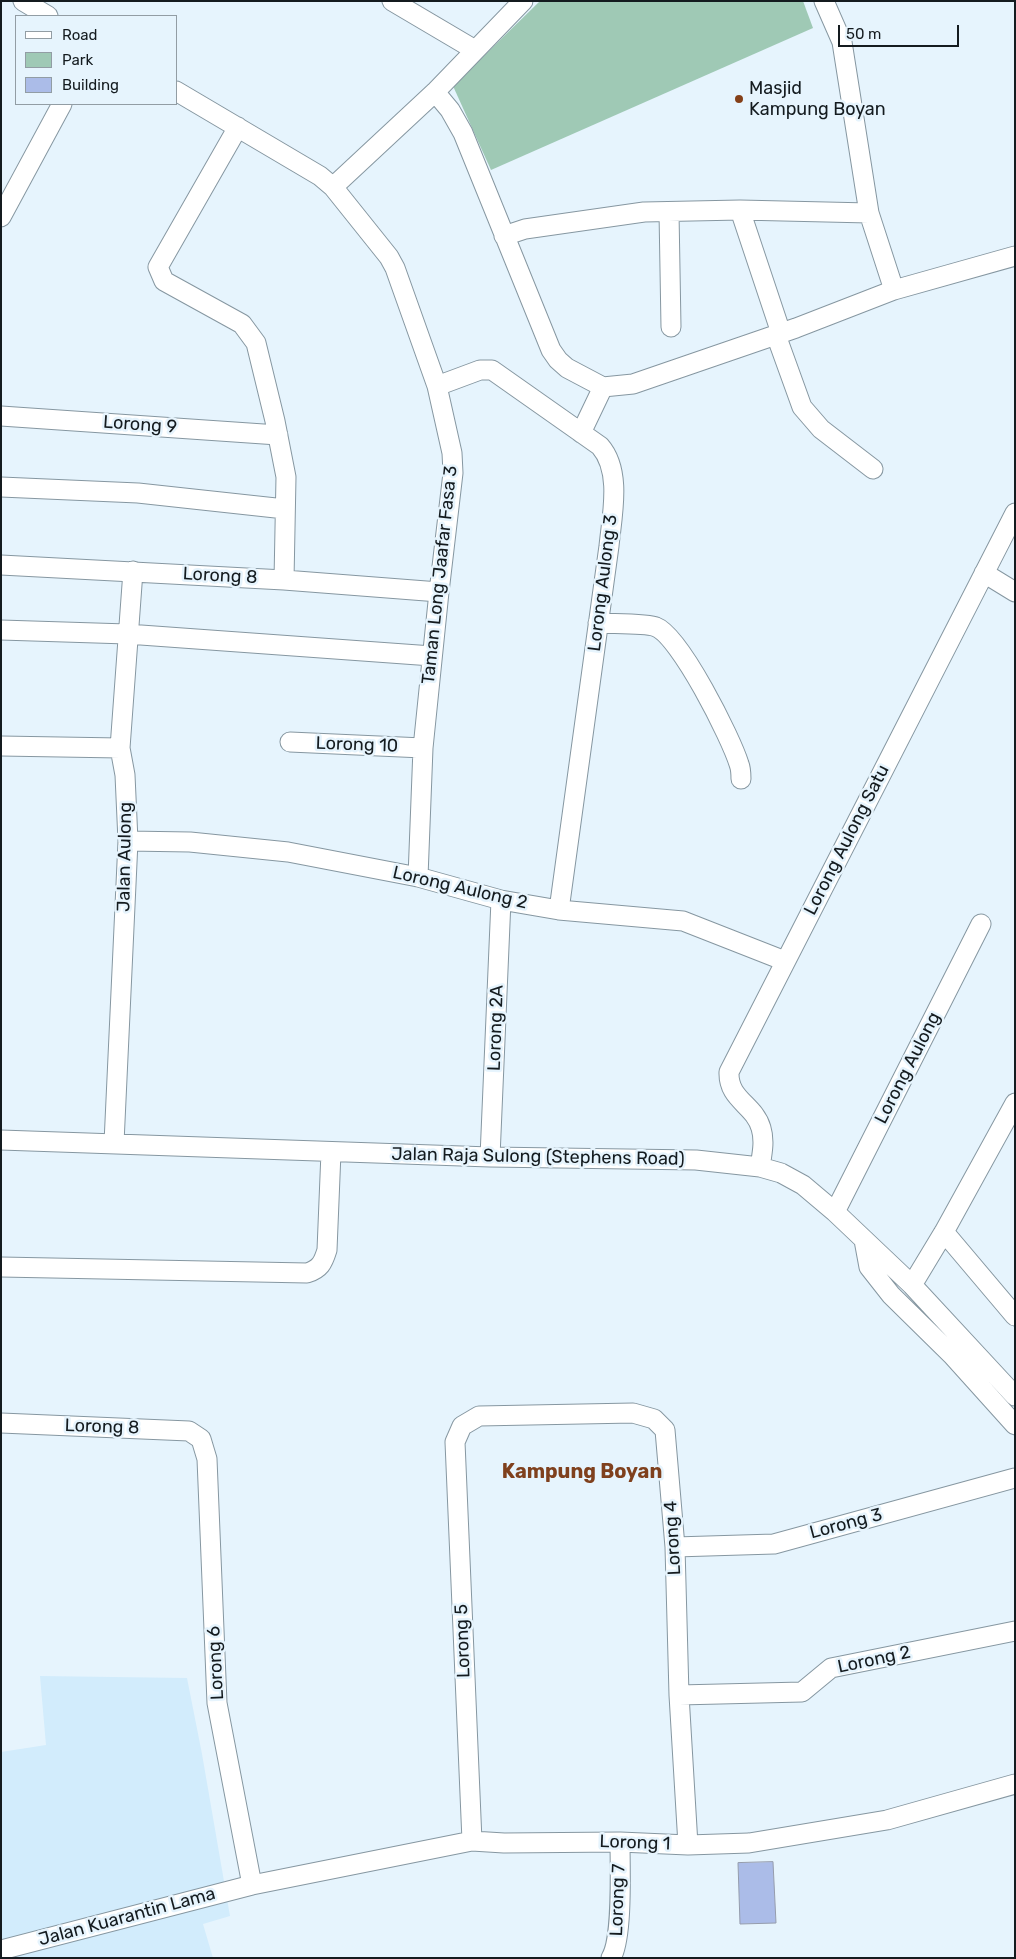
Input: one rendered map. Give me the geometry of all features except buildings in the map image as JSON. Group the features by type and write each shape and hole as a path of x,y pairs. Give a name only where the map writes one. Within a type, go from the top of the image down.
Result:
{"street":[{"path":"23,1 46,15"},
{"path":"392,1 475,50"},
{"path":"333,187 435,92 523,1"},
{"path":"824,1 842,42 869,213 894,290"},
{"name":"Taman Long Jaafar Fasa 3","path":"178,92 320,176 333,187 389,257 395,268 437,386 452,453 453,473 438,592 423,748 418,876"},
{"path":"435,92 450,110 463,133 551,350 567,368 603,387 633,384 778,334 894,290 1015,256"},
{"path":"1,217 61,105"},
{"path":"238,127 158,267 160,276 164,281 242,324 256,343 286,477 284,580"},
{"path":"504,236 534,228 644,212 740,210 869,213"},
{"path":"740,210 802,407 821,429 873,469"},
{"path":"669,212 671,327"},
{"name":"Lorong Aulong 3","path":"437,386 480,370 492,370 600,446 607,455 613,485 610,546 558,910"},
{"path":"581,433 603,387"},
{"name":"Lorong 9","path":"1,416 278,435"},
{"path":"1,487 138,493 285,509"},
{"name":"Lorong Aulong Satu","path":"760,1168 763,1142 761,1127 753,1114 733,1093 728,1082 728,1072 1015,513"},
{"name":"Lorong 8","path":"1,565 284,580 438,592"},
{"name":"Jalan Aulong","path":"114,1144 128,841 125,775 120,748 133,571"},
{"path":"984,573 1015,592"},
{"path":"598,623 656,626 666,633 687,662 721,719 740,766 741,779"},
{"path":"1,630 127,634 432,656"},
{"name":"Lorong 10","path":"290,742 423,748"},
{"path":"1,746 120,748"},
{"name":"Lorong Aulong 2","path":"128,841 190,842 288,852 418,876 501,900 558,910 683,921 785,961"},
{"name":"Lorong 2A","path":"490,1157 501,900"},
{"name":"Lorong Aulong","path":"835,1212 981,924"},
{"path":"912,1285 944,1232 1015,1103"},
{"name":"Jalan Raja Sulong (Stephens Road)","path":"1,1140 490,1157 696,1160 760,1168 780,1173 803,1186 835,1212 912,1285 1015,1396"},
{"path":"1,1267 306,1273 317,1270 324,1262 327,1250 332,1152"},
{"path":"944,1232 1015,1316"},
{"path":"864,1240 869,1267 892,1295 952,1355 1015,1425"},
{"name":"Lorong 4","path":"455,1442 462,1426 479,1416 633,1413 654,1418 665,1430 674,1548 679,1694 688,1845"},
{"name":"Lorong 8","path":"1,1423 189,1431 201,1439"},
{"name":"Lorong 6","path":"201,1439 207,1459 217,1703 252,1884"},
{"name":"Lorong 5","path":"455,1442 472,1841"},
{"name":"Lorong 3","path":"674,1548 774,1544 1015,1478"},
{"name":"Lorong 2","path":"679,1694 802,1692 831,1668 1015,1632"},
{"name":"Lorong 1","path":"252,1884 472,1841 504,1843 620,1842 688,1845 749,1843 887,1820 1015,1784"},
{"name":"Lorong 7","path":"612,1958 618,1934 620,1842"},
{"name":"Jalan Kuarantin Lama","path":"1,1950 252,1884"}],"shaded area":[{"path":"40,1676 187,1678 230,1916 203,1924 213,1958 1,1958 1,1752 46,1745"}],"green space":[{"path":"540,1 803,1 813,28 491,170 453,86"}],"place":[{"name":"Masjid Kampung Boyan","path":"739,99"}],"district":[{"name":"Kampung Boyan","path":"582,1472"}]}
